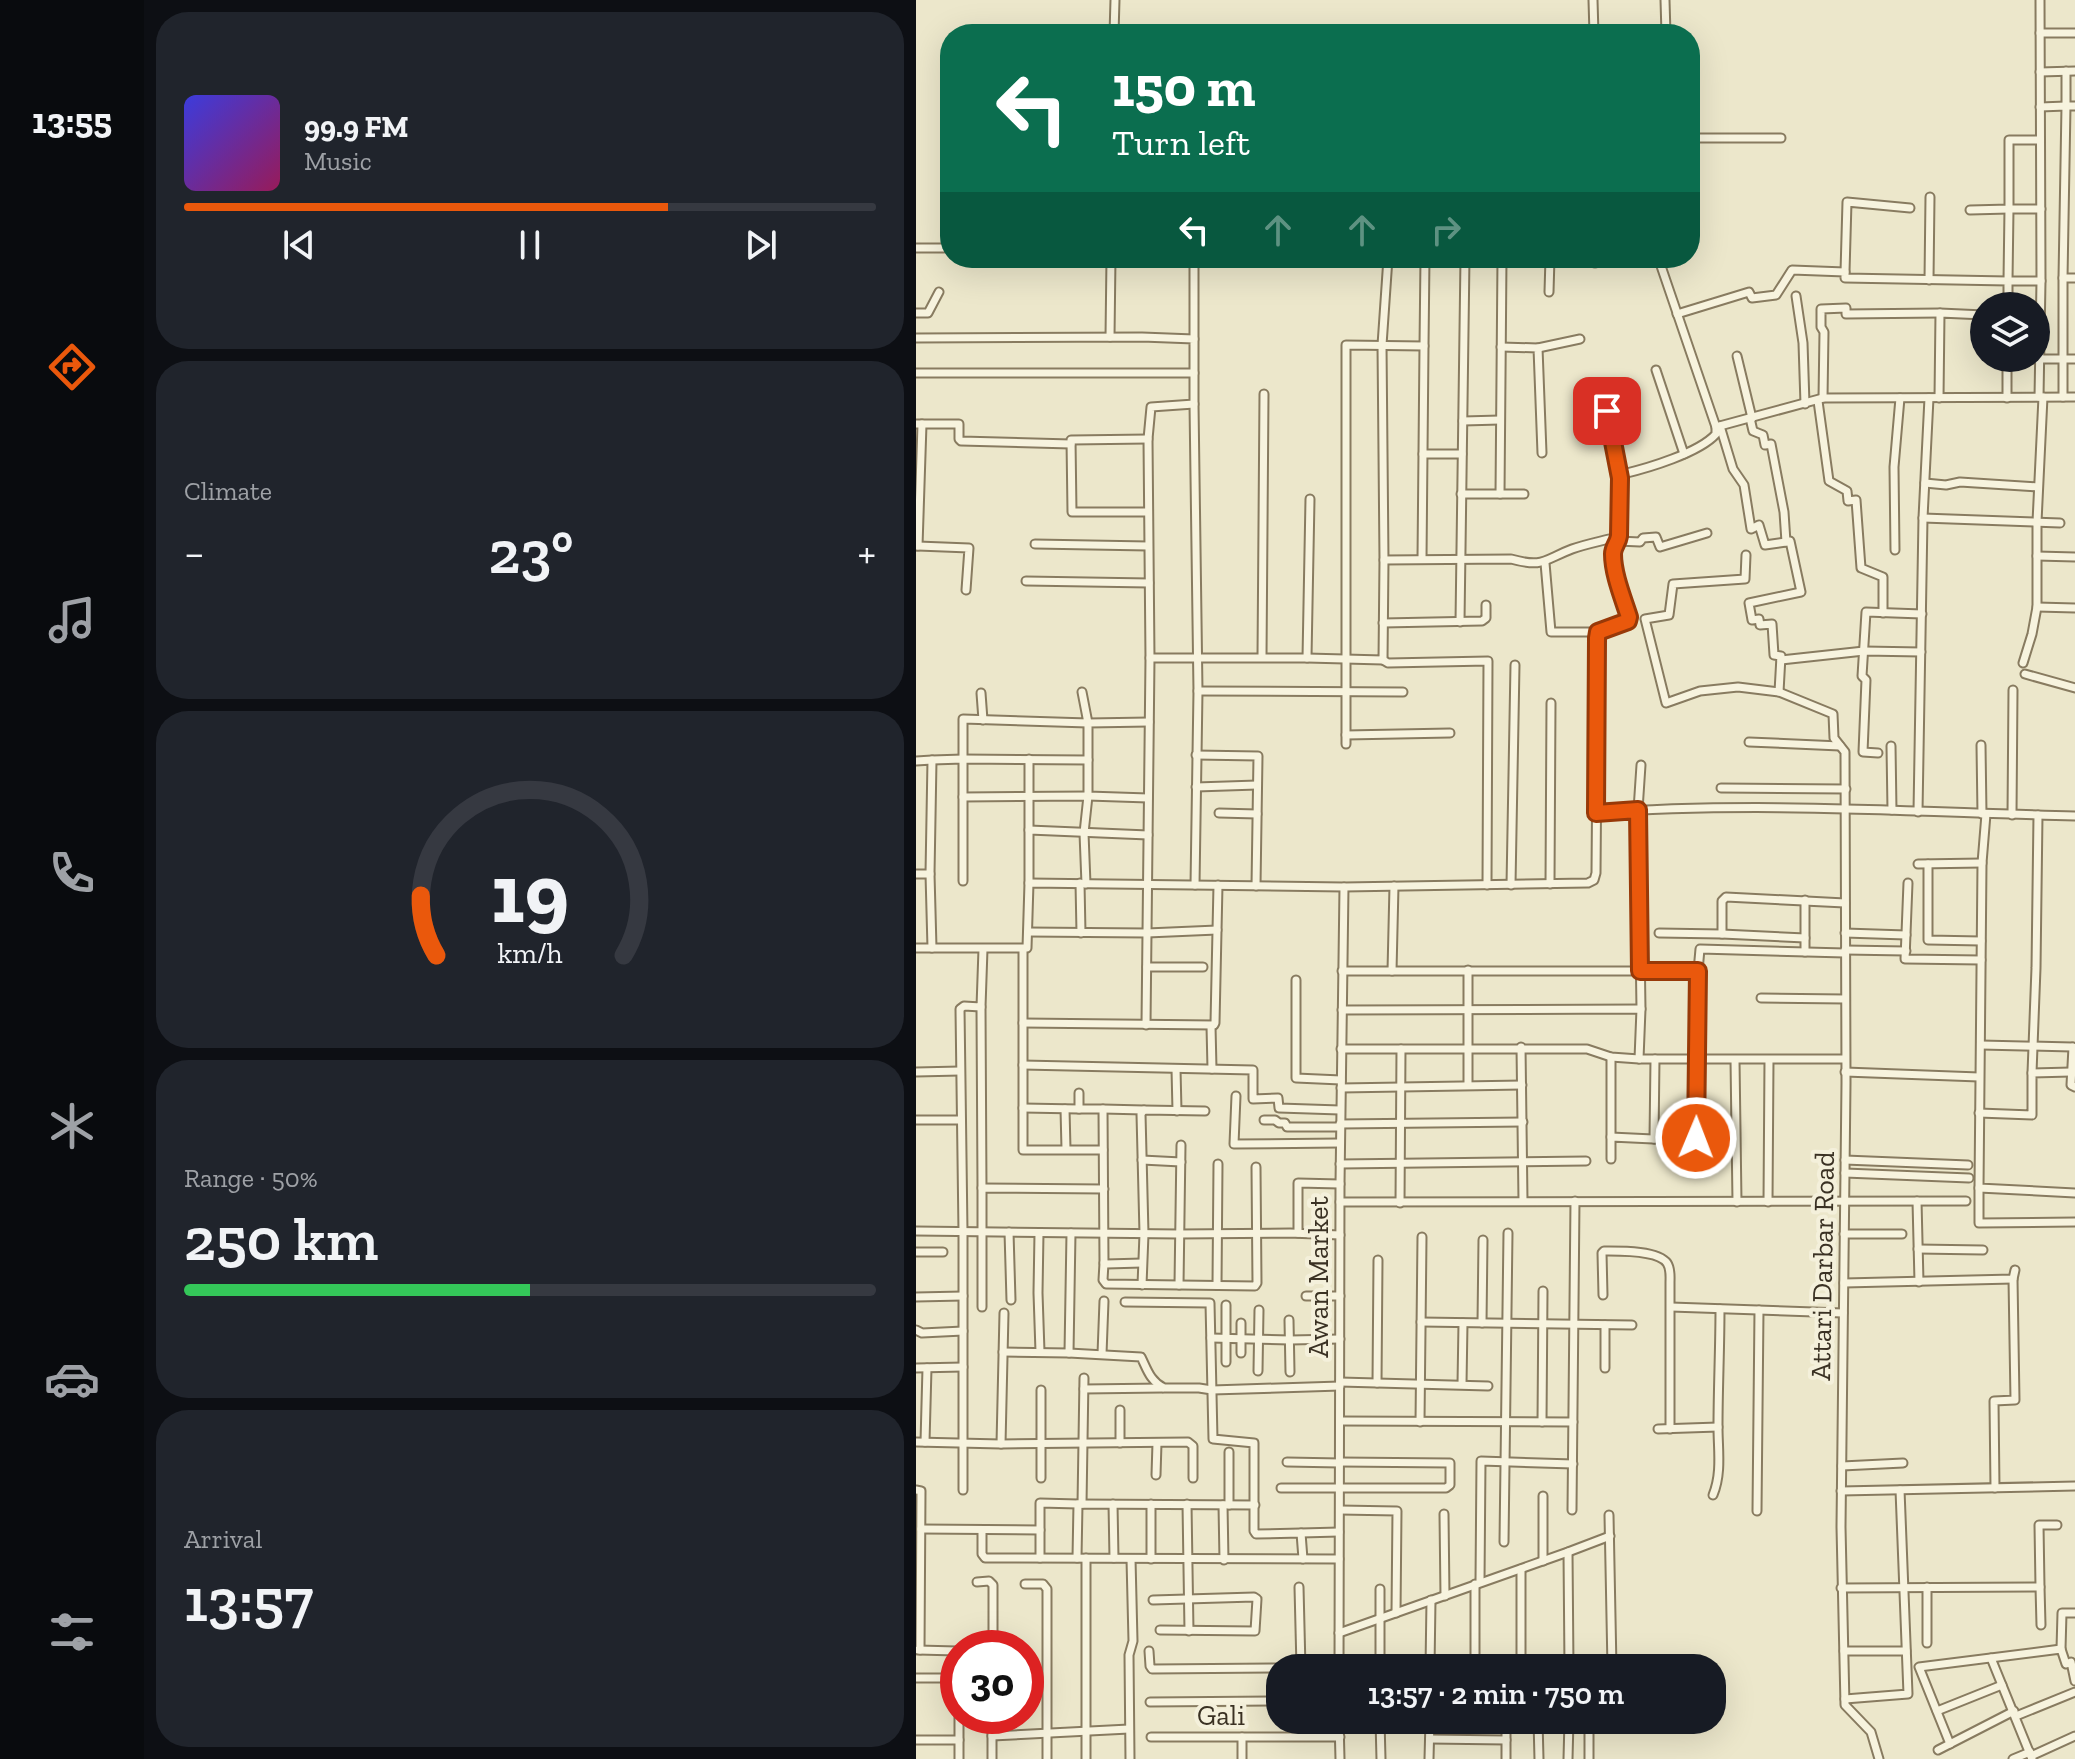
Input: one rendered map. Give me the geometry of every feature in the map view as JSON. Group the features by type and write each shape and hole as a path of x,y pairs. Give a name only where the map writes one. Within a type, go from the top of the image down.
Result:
{"street":[{"path":"1114,24 1115,0"},
{"path":"1593,0 1594,24"},
{"path":"1665,0 1666,24"},
{"path":"2040,0 2041,292"},
{"path":"2040,33 2075,33"},
{"path":"2040,72 2071,71 2065,168 2063,397"},
{"path":"2040,107 2070,106"},
{"path":"1700,138 1781,138"},
{"path":"2008,292 2009,140 2040,140"},
{"path":"2065,168 2075,168"},
{"path":"1929,280 1930,197"},
{"path":"1910,208 1847,202 1845,278 2041,281"},
{"path":"2065,203 2075,203"},
{"path":"1970,210 2041,209"},
{"path":"2064,241 2075,241"},
{"path":"916,248 940,248"},
{"path":"1110,337 1111,268"},
{"path":"1194,268 1198,691 1195,885"},
{"path":"1383,660 1382,345 1387,268"},
{"path":"1422,559 1425,268"},
{"path":"1460,622 1465,268"},
{"path":"1500,494 1502,268"},
{"path":"1549,292 1550,268"},
{"path":"1662,268 1733,469 1744,485 1751,529 1759,525 1765,545 1790,541 1801,592 1749,603 1752,620 1759,619 1760,625 1772,624 1774,655 1781,656 1779,692"},
{"path":"1677,314 1749,292 1752,298 1776,295 1792,270 1845,272"},
{"path":"2063,278 2075,278"},
{"path":"916,313 928,313 939,292"},
{"path":"1796,296 1803,343 1805,404"},
{"path":"1883,613 1883,577 1861,568 1856,500 1848,501 1847,491 1829,481 1820,400 1824,332 1821,309 1846,308 1846,314 1970,314"},
{"path":"1939,398 1940,313"},
{"path":"916,338 1194,339"},
{"path":"1501,347 1538,348 1580,339"},
{"path":"1346,744 1346,345 1424,346"},
{"path":"1538,348 1542,453"},
{"path":"1737,356 1753,431 1763,435 1765,445 1771,444 1784,512 1786,542"},
{"path":"2050,359 2075,359"},
{"path":"1656,370 1684,454"},
{"path":"2007,372 2007,398"},
{"path":"2023,663 2037,607 2040,372"},
{"path":"916,373 1194,373"},
{"path":"1602,388 1620,478 1618,541 1613,552 1628,621"},
{"path":"1262,657 1264,394"},
{"path":"1718,426 1820,400 2075,397"},
{"path":"1895,550 1894,467 1900,398"},
{"path":"1918,812 1923,518 1929,398"},
{"path":"1146,1025 1150,658 1148,439 1151,407 1194,404"},
{"path":"1463,421 1500,420"},
{"path":"966,590 969,548 917,546 919,424 959,424 961,441 1071,444"},
{"path":"1620,478 1623,474 1684,454 1711,439 1718,426"},
{"path":"1148,439 1071,440 1072,512 1148,512"},
{"path":"1423,454 1462,454"},
{"path":"1925,483 2038,487"},
{"path":"1461,494 1524,494"},
{"path":"1307,658 1310,499"},
{"path":"1923,518 2060,523"},
{"path":"1618,541 1640,542 1643,538 1656,537 1660,547 1707,533"},
{"path":"1384,560 1511,559 1529,564 1545,563 1571,549 1609,539"},
{"path":"1035,544 1148,546"},
{"path":"1545,563 1551,632 1598,632 1628,621 1669,615 1673,584 1745,579 1746,555"},
{"path":"2037,556 2075,557"},
{"path":"1026,581 1149,583"},
{"path":"1383,623 1485,620 1486,605"},
{"path":"2037,607 2075,608"},
{"path":"1878,753 1863,752 1866,680 1862,676 1866,612 1922,614"},
{"path":"1645,619 1666,703 1700,691 1738,687 1779,692 1833,714 1834,738 1840,746"},
{"path":"1029,883 1344,887 1588,883 1594,880 1598,632"},
{"path":"1781,660 1864,651 1921,652"},
{"path":"1150,658 1345,658 1383,660 1388,663 1488,661 1487,885"},
{"path":"1511,885 1515,665"},
{"path":"2025,674 2075,688"},
{"path":"2012,815 2013,690"},
{"path":"1198,691 1403,692"},
{"path":"1081,933 1088,796 1088,723 1082,692"},
{"path":"981,693 983,720"},
{"path":"1550,884 1551,703"},
{"path":"963,881 963,719 1149,722"},
{"path":"1346,735 1450,733"},
{"path":"1749,742 1840,746"},
{"path":"1981,745 1984,814 1979,1223 2075,1222"},
{"name":"Attari Darbar Road","path":"1840,746 1845,752 1846,762 1841,1491 1845,1699"},
{"path":"1891,746 1892,810"},
{"path":"1196,755 1258,756 1256,886"},
{"path":"916,948 1027,948 1029,759"},
{"path":"932,760 932,948"},
{"path":"916,761 1088,760"},
{"path":"1639,1059 1638,810 1641,765"},
{"path":"1196,787 1257,785"},
{"path":"1721,788 1846,789"},
{"path":"963,797 1148,798"},
{"path":"1596,813 1845,808 2075,816"},
{"path":"1219,813 1257,814"},
{"path":"1979,1113 2032,1115 2038,815"},
{"path":"1029,830 1148,835"},
{"path":"1918,864 1982,863"},
{"path":"1928,864 1928,940 1981,941"},
{"path":"916,874 930,874"},
{"path":"1908,883 1905,959 1981,960"},
{"path":"1023,1023 1211,1026 1215,1023 1218,885"},
{"path":"1392,971 1394,886"},
{"name":"Awan Market","path":"1338,1654 1344,887"},
{"path":"1722,934 1722,901 1726,897 1845,903"},
{"path":"1805,900 1805,952"},
{"path":"1028,932 1217,930"},
{"path":"1659,933 1805,938"},
{"path":"1845,933 1906,935"},
{"path":"982,1307 983,949"},
{"path":"1023,949 1023,1150 1103,1150"},
{"path":"1611,1137 1695,1141 1700,949 1906,951"},
{"path":"1147,967 1203,967"},
{"path":"1468,970 1468,1085"},
{"path":"1342,971 1698,971"},
{"path":"1296,980 1296,1078 1401,1088 1522,1085"},
{"path":"1761,998 1845,999"},
{"path":"963,1490 960,1009 964,1006 981,1007"},
{"path":"1342,1010 1641,1009"},
{"path":"1211,1026 1212,1069"},
{"path":"1981,1045 2073,1047 2071,1085 2075,1087"},
{"path":"1341,1049 1521,1047 1587,1049 1611,1057 1639,1059 1845,1059"},
{"path":"1521,1047 1523,1201"},
{"path":"1400,1203 1401,1049"},
{"path":"1611,1057 1611,1159"},
{"path":"1654,1139 1655,1059"},
{"path":"1735,1060 1737,1202"},
{"path":"1768,1202 1769,1060"},
{"path":"1023,1065 1253,1070 1253,1099 1278,1098 1279,1108 1340,1110"},
{"path":"1176,1069 1177,1111"},
{"path":"916,1072 960,1071"},
{"path":"1845,1072 1979,1077"},
{"path":"2032,1073 2071,1072"},
{"path":"1079,1093 1079,1109"},
{"path":"1236,1096 1234,1144 1340,1143"},
{"path":"1023,1108 1205,1111"},
{"path":"1065,1109 1066,1149"},
{"path":"1103,1109 1103,1280 1106,1284 1257,1285 1256,1167"},
{"path":"1142,1285 1141,1114 1144,1110"},
{"path":"916,1120 961,1120"},
{"path":"1264,1120 1285,1123 1287,1127 1523,1122"},
{"path":"1179,1285 1181,1145"},
{"path":"1142,1160 1181,1162"},
{"path":"1845,1160 1968,1165"},
{"path":"1340,1164 1586,1161"},
{"path":"1217,1285 1218,1164"},
{"path":"1845,1173 1969,1178"},
{"path":"1298,1233 1298,1183 1340,1184"},
{"path":"982,1188 1104,1189"},
{"path":"1979,1188 2075,1193"},
{"path":"1572,1510 1575,1201"},
{"path":"1917,1201 1919,1282"},
{"path":"1340,1202 1966,1201"},
{"path":"916,1231 1340,1235"},
{"path":"1009,1232 1011,1300"},
{"path":"1039,1233 1040,1352"},
{"path":"1069,1353 1071,1233"},
{"path":"1504,1542 1508,1233"},
{"path":"1844,1234 1902,1234"},
{"path":"1420,1422 1422,1237"},
{"path":"1482,1323 1483,1240"},
{"path":"1918,1249 1983,1250"},
{"path":"1603,1295 1604,1251 1647,1253 1667,1262 1671,1307 1670,1429"},
{"path":"916,1252 943,1252"},
{"path":"1377,1383 1378,1260"},
{"path":"1104,1263 1142,1263"},
{"path":"1995,1488 1994,1401 2015,1400 2015,1270"},
{"path":"1844,1283 2013,1279"},
{"path":"1542,1422 1543,1291"},
{"path":"916,1297 963,1296"},
{"path":"1306,1296 1340,1296"},
{"path":"1102,1354 1104,1301"},
{"path":"1125,1302 1210,1303 1213,1439 1254,1443 1256,1534 1339,1532"},
{"path":"1226,1305 1226,1362"},
{"path":"1671,1307 1843,1313"},
{"path":"1713,1495 1719,1470 1720,1309"},
{"path":"1258,1371 1259,1310"},
{"path":"1757,1511 1759,1310"},
{"path":"1001,1444 1004,1313"},
{"path":"1289,1320 1290,1372"},
{"path":"1421,1322 1632,1325"},
{"path":"1241,1323 1241,1353"},
{"path":"1462,1384 1463,1323"},
{"path":"1605,1325 1605,1368"},
{"path":"916,1330 922,1333 963,1331"},
{"path":"1211,1338 1340,1339"},
{"path":"1003,1352 1141,1357 1147,1372 1164,1388"},
{"path":"916,1368 963,1367"},
{"path":"925,1442 927,1368"},
{"path":"1077,1558 1084,1378"},
{"path":"1084,1389 1212,1390 1377,1383 1488,1386"},
{"path":"1041,1390 1041,1478"},
{"path":"1120,1410 1120,1443"},
{"path":"1340,1421 1573,1422"},
{"path":"1658,1429 1718,1427"},
{"path":"916,1442 1191,1443 1193,1478"},
{"path":"1156,1475 1157,1443"},
{"path":"1224,1560 1229,1452"},
{"path":"1475,1654 1481,1461 1573,1464"},
{"path":"1281,1488 1446,1488 1450,1485 1450,1465 1447,1463 1287,1462"},
{"path":"1842,1466 1903,1463"},
{"path":"1841,1491 2075,1486"},
{"path":"916,1490 921,1491 918,1650 940,1651"},
{"path":"1879,1759 1871,1732 1845,1705 1845,1699 1908,1694 1900,1490"},
{"path":"1543,1496 1543,1561"},
{"path":"1040,1558 1040,1500 1080,1504 1255,1505"},
{"path":"1113,1504 1114,1558"},
{"path":"1151,1504 1151,1559"},
{"path":"1187,1504 1189,1631"},
{"path":"1340,1510 1397,1511 1396,1613"},
{"path":"1444,1514 1445,1596"},
{"path":"1609,1515 1612,1654"},
{"path":"2041,1625 2039,1525 2057,1525"},
{"path":"921,1529 1040,1530"},
{"path":"982,1530 983,1557 1339,1559"},
{"path":"1301,1533 1303,1559"},
{"path":"1339,1633 1610,1536"},
{"path":"1568,1552 1569,1654"},
{"path":"1086,1558 1086,1759"},
{"path":"1130,1759 1129,1655 1133,1641 1131,1559"},
{"path":"1521,1569 1521,1654"},
{"path":"977,1582 989,1581 993,1585 993,1630"},
{"path":"1025,1584 1043,1584 1047,1589 1047,1759"},
{"path":"1299,1587 1301,1654"},
{"path":"1927,1587 1927,1643"},
{"path":"1841,1588 2040,1587"},
{"path":"1380,1589 1380,1654"},
{"path":"1153,1600 1257,1599 1255,1631 1160,1630"},
{"path":"1430,1654 1431,1600"},
{"path":"2075,1613 2062,1613 2061,1649 2066,1664 2071,1662 2075,1681"},
{"path":"1950,1744 1919,1667 2061,1649"},
{"path":"1149,1651 1152,1669 1266,1668"},
{"path":"1844,1651 1906,1651"},
{"path":"1991,1658 2031,1755"},
{"path":"916,1678 940,1678"},
{"path":"1937,1711 2002,1685"},
{"path":"1938,1750 2015,1714 2075,1692"},
{"path":"1150,1702 1266,1701"},
{"path":"992,1759 992,1736 1129,1729"},
{"path":"959,1734 959,1759"},
{"path":"1340,1734 1340,1759"},
{"path":"1380,1734 1381,1759"},
{"path":"1429,1759 1430,1734"},
{"path":"1506,1734 1506,1759"},
{"path":"1538,1734 1539,1759"},
{"path":"1568,1759 1569,1734"},
{"path":"1589,1734 1589,1759"},
{"path":"2013,1759 2031,1755 2075,1736"},
{"name":"Gali","path":"1151,1737 1340,1737"},
{"path":"1242,1737 1242,1759"},
{"path":"1430,1739 1506,1740"},
{"path":"916,1740 959,1740"}],"route":[{"path":"1607,411 1620,478 1619,536 1613,552 1629,617 1628,621 1598,632 1596,813 1638,810 1640,971 1698,971 1696,1138"}]}
